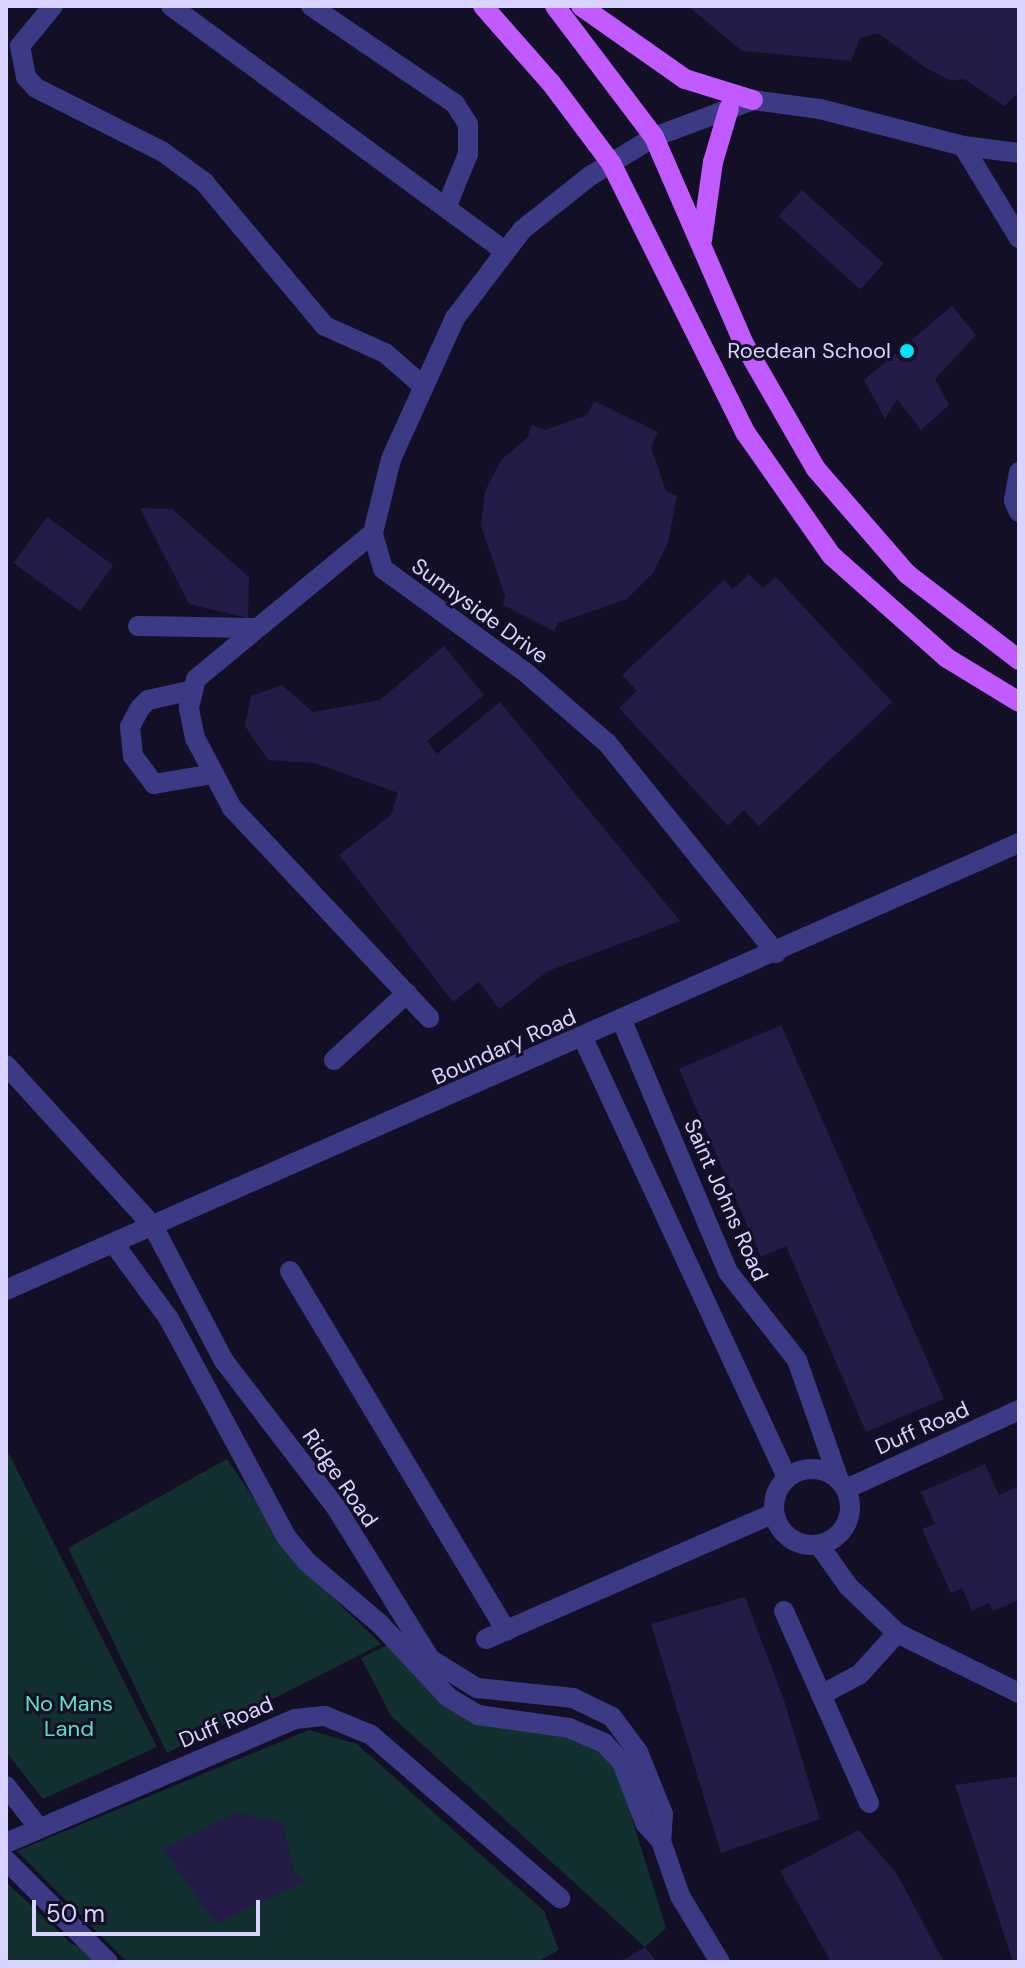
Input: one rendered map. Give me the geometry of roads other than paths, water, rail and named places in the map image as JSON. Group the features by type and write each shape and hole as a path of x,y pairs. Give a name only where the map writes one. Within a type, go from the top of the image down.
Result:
{"main road":[{"path":"483,6 551,83 611,163 725,393 781,489 831,555 947,658 1019,702"},
{"path":"555,6 654,137 744,344 816,469 907,574 1019,660"},
{"path":"581,6 685,79 753,100"},
{"path":"701,244 713,162 729,108"}],"street":[{"path":"53,6 20,46 26,77 36,88 163,152 204,182 325,326 385,353 423,386"},
{"path":"171,6 505,251"},
{"path":"311,6 455,104 468,124 468,154 446,208"},
{"path":"213,774 154,784 133,756 130,727 140,708 148,700 189,691 256,628 373,533 391,459 455,318 505,251 532,221 611,163 654,137 753,100 820,109 963,146 1019,153"},
{"path":"963,146 1019,238"},
{"path":"1019,472 1014,501 1019,512"},
{"name":"Sunnyside Drive","path":"373,533 383,569 525,672 607,743 776,953"},
{"path":"138,626 256,628"},
{"path":"189,691 195,738 232,808 429,1018"},
{"name":"Boundary Road","path":"6,1290 622,1021 1019,843"},
{"path":"334,1060 407,993"},
{"name":"Saint Johns Road","path":"622,1021 728,1272 797,1360 842,1484"},
{"path":"583,1038 787,1477"},
{"name":"Ridge Road","path":"6,1065 153,1226 224,1361 337,1509 430,1659 477,1688 573,1698 612,1717 638,1752 652,1784 663,1814 661,1841"},
{"path":"114,1244 176,1330 287,1538 307,1562 380,1624 448,1697 478,1715 569,1728 604,1743 622,1762 645,1823 661,1841 680,1896 720,1962"},
{"path":"290,1271 506,1631"},
{"name":"Duff Road","path":"842,1484 1019,1410"},
{"path":"814,1468 842,1484 850,1507 846,1525 833,1539 819,1545 790,1538 774,1513 776,1493 787,1477 814,1468"},
{"path":"486,1639 774,1513"},
{"path":"819,1545 848,1586 897,1633 1019,1693"},
{"path":"784,1611 869,1803"},
{"path":"821,1695 860,1674 897,1633"},
{"name":"Duff Road","path":"6,1843 295,1719 325,1716 371,1735 560,1898"},
{"path":"6,1786 39,1828"},
{"path":"6,1860 108,1962"}],"place":[{"name":"Roedean School","path":"907,351"}],"park label":[{"name":"No Mans Land","path":"69,1716"}]}
